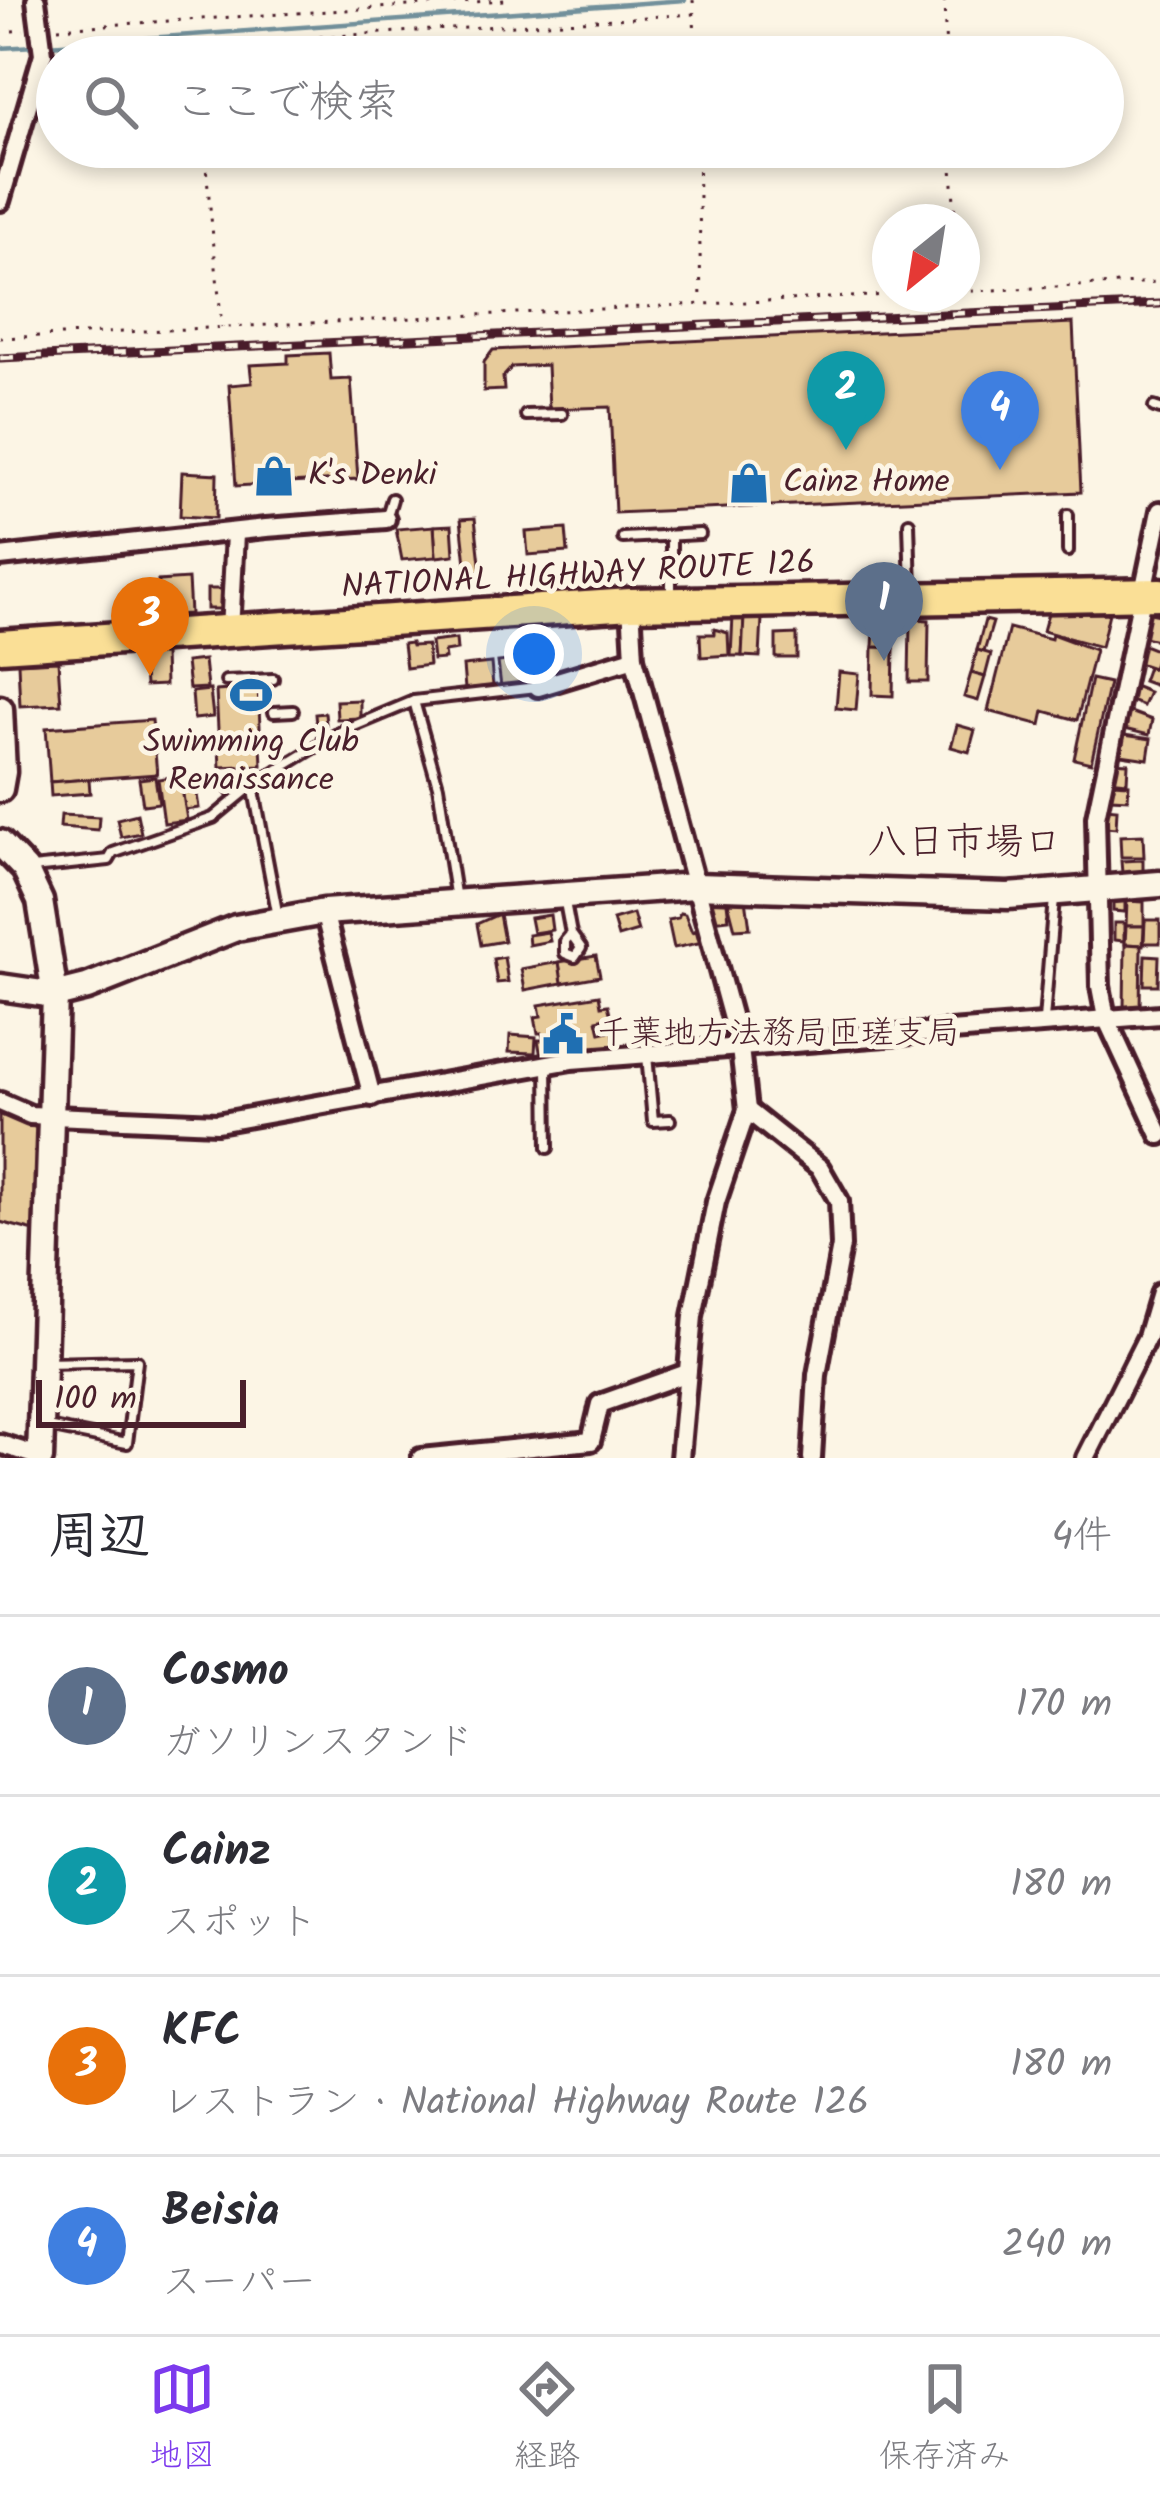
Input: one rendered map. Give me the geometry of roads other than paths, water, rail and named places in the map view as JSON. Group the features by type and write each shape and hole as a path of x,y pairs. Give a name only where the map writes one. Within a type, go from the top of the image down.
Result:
{"highway":[{"name":"NATIONAL HIGHWAY ROUTE 126","path":"0,646 254,637 631,604 1150,594"}],"street":[{"path":"36,0 39,36"},
{"path":"0,201 36,78"},
{"path":"1160,511 1150,594 1096,818 1100,986 1106,1018 1160,1135"},
{"path":"0,557 386,520"},
{"path":"236,534 254,637"},
{"path":"631,604 634,658 740,1048 746,1110 716,1202 692,1316 680,1458"},
{"path":"538,687 634,658"},
{"path":"0,709 0,789"},
{"path":"0,1444 41,1458 55,995 40,901 25,868 1,846"},
{"path":"0,987 55,995 236,928 324,912 695,886 1007,896 1160,884"},
{"path":"324,912 372,1097"},
{"path":"0,1102 52,1117 217,1123 547,1064 1160,1015"},
{"path":"746,1110 820,1168 839,1201 841,1246 817,1375 812,1458"},
{"path":"1086,1458 1147,1336 1160,1294"},
{"path":"421,1458 591,1441 601,1403 687,1373"}],"lane":[{"path":"526,415 562,415"},
{"path":"386,520 392,499"},
{"path":"1068,515 1068,550"},
{"path":"909,523 911,598"},
{"path":"623,538 700,534"},
{"path":"670,536 672,603"},
{"path":"226,682 273,679"},
{"path":"25,868 109,860 113,853 213,818 253,785 342,731 414,700 538,687"},
{"path":"414,700 439,786 456,902"},
{"path":"274,712 293,711"},
{"path":"253,785 278,918"},
{"path":"1044,1022 1054,891"},
{"path":"564,895 571,934"},
{"path":"647,1053 653,1121 670,1120"},
{"path":"547,1064 548,1148"},
{"path":"41,1426 128,1443 137,1360 43,1364"}],"waterway":[{"path":"175,36 685,0"},
{"path":"0,48 36,46"}],"railway":[{"path":"0,358 1160,304"}],"place":[{"name":"Cainz","path":"846,450"},
{"name":"Beisia","path":"1000,470"},
{"name":"K's Denki","path":"274,476"},
{"name":"Cainz Home","path":"749,483"},
{"name":"Cosmo","path":"884,661"},
{"name":"KFC","path":"150,676"},
{"name":"Swimming Club Renaissance","path":"251,695"},
{"name":"千葉地方法務局匝瑳支局","path":"563,1034"}],"district":[{"name":"八日市場ロ","path":"965,844"}]}
